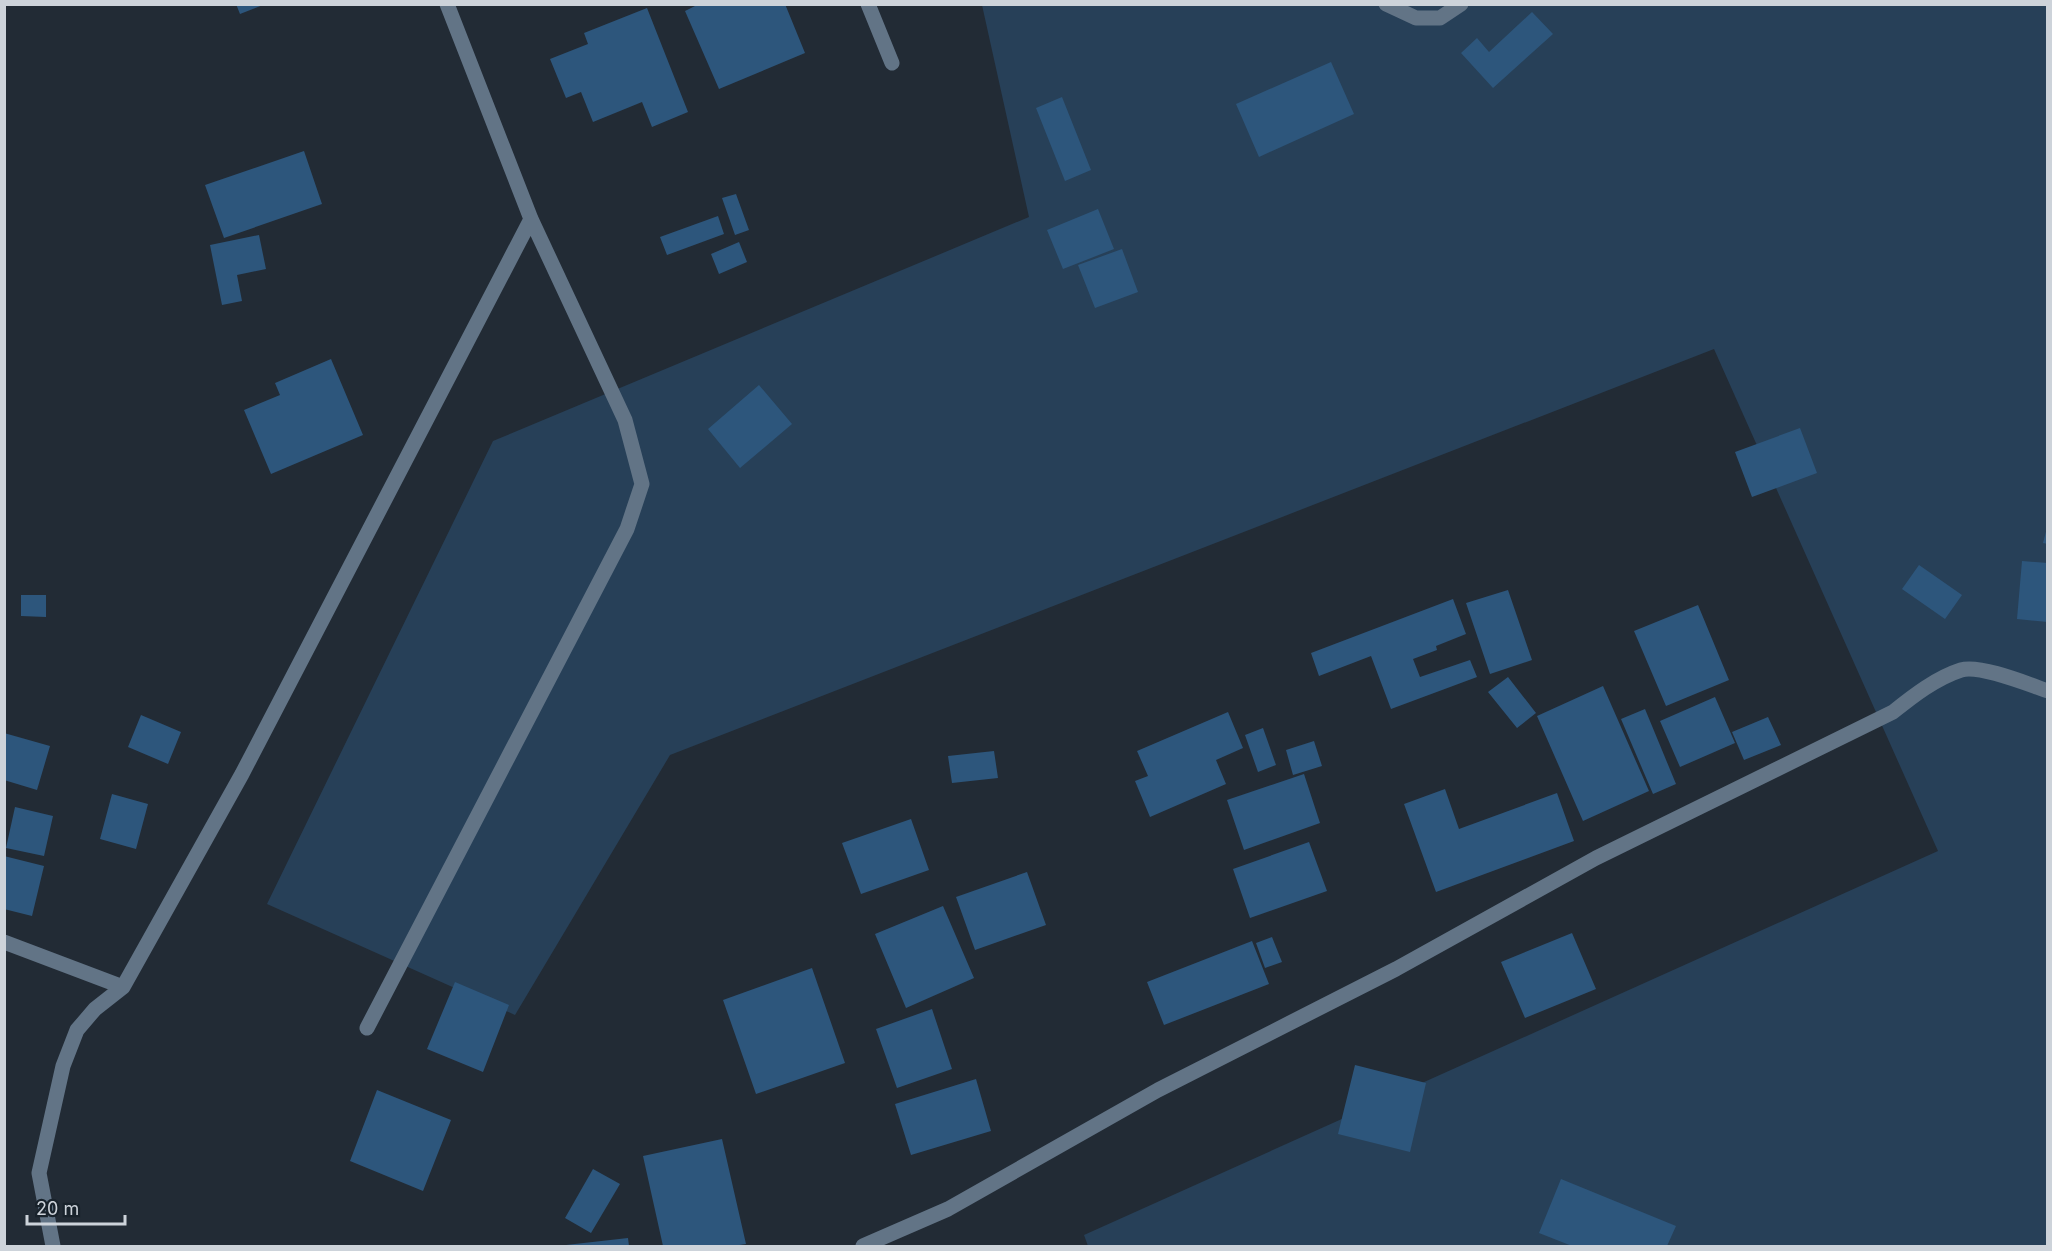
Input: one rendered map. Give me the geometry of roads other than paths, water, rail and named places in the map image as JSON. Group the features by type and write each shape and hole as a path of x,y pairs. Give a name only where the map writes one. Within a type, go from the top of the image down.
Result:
{"street":[{"path":"367,1028 627,529 642,484 625,420 531,219 447,4"},
{"path":"868,4 892,63"},
{"path":"1386,4 1416,18 1440,18 1461,4"},
{"path":"53,1246 39,1173 63,1066 77,1030 95,1009 123,987 242,774 531,219"},
{"path":"863,1246 948,1209 1158,1090 1396,969 1596,858 1893,712 1923,689 1963,669 1994,673 2048,691"},
{"path":"4,942 123,987"}]}
